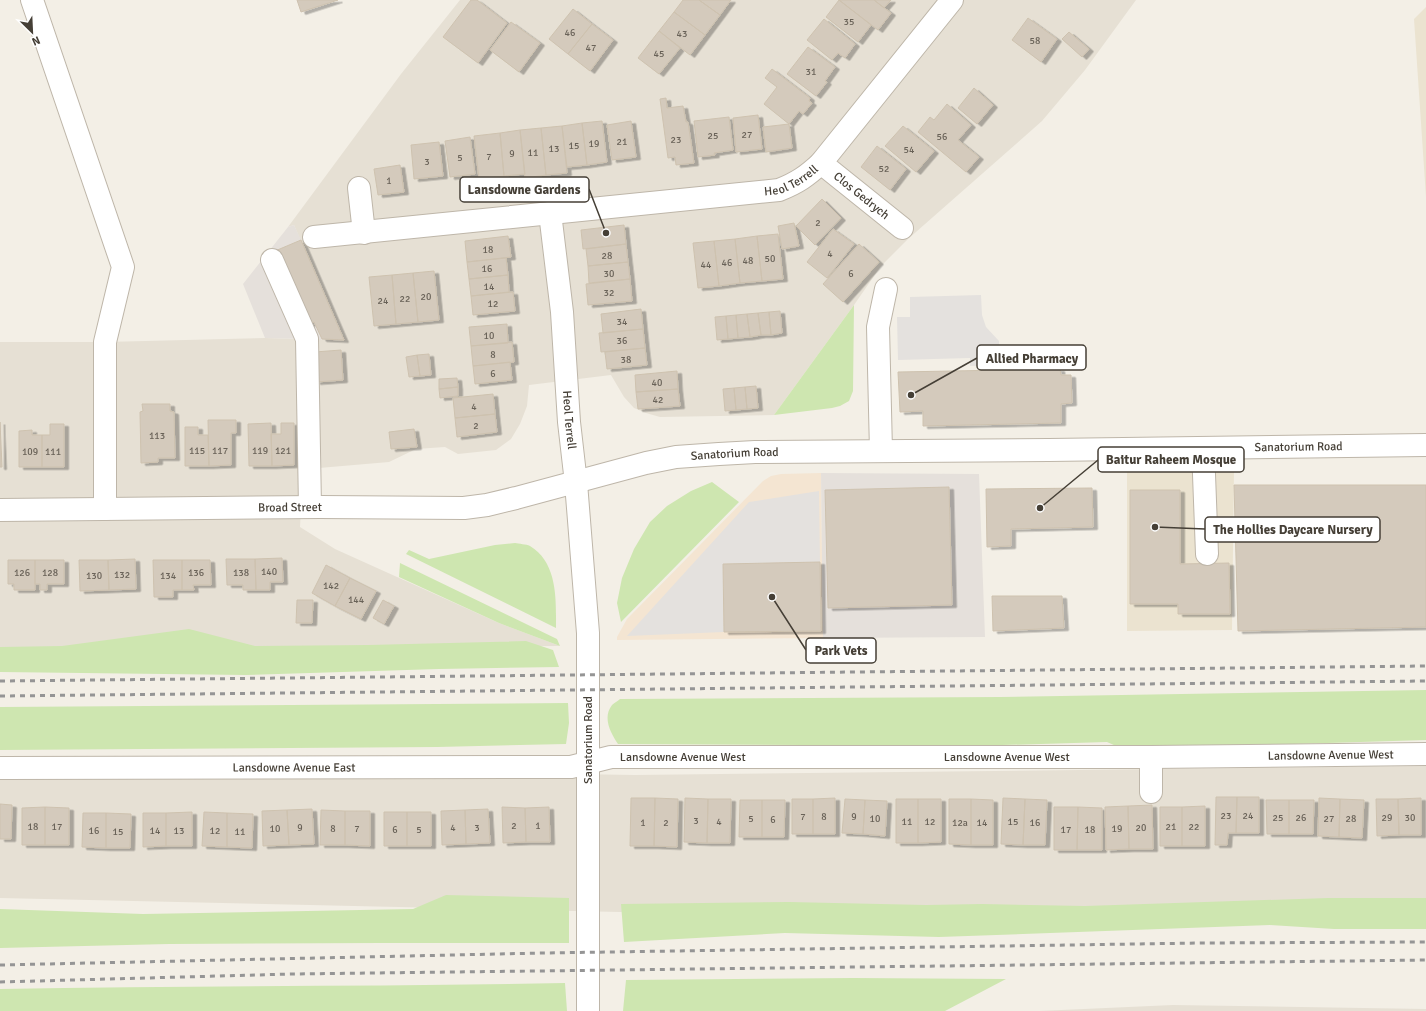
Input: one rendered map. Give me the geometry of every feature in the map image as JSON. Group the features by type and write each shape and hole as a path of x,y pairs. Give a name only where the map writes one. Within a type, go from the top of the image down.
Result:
{"street":[{"path":"32,0 123,267 105,342 105,509"},
{"name":"Heol Terrell","path":"314,238 779,190 806,176 835,148 952,0"},
{"name":"Clos Gedrych","path":"821,163 902,228"},
{"path":"359,188 364,233"},
{"name":"Heol Terrell","path":"550,213 562,312 569,422 576,483"},
{"path":"272,260 307,339 310,507"},
{"path":"881,451 878,327 886,289"},
{"name":"Sanatorium Road","path":"588,1011 588,633 576,483 646,463 676,457 755,452 1426,445"},
{"path":"1203,448 1207,554"},
{"name":"Broad Street","path":"0,510 310,507 464,508 487,505 576,483"},
{"name":"Lansdowne Avenue West","path":"588,763 619,757 1151,757 1426,754"},
{"path":"1151,757 1151,792"},
{"name":"Lansdowne Avenue East","path":"0,768 571,767 588,763"}],"shaded area":[{"path":"460,0 1136,0 1085,70 1042,121 908,239 881,266 774,415 660,417 634,408 624,397 611,375 529,385 527,406 520,424 511,439 496,450 458,454 445,447 416,449 389,462 319,468 314,339 343,339 294,225 288,227 401,74"},
{"path":"1426,7 1426,197 1414,19"},
{"path":"294,225 344,340 265,338 243,284 288,227"},
{"path":"981,295 982,315 986,327 999,341 999,365 970,366 970,358 898,360 897,317 910,317 910,297"},
{"path":"265,338 299,339 303,469 300,527 335,549 499,623 560,646 0,649 0,342 105,342"},
{"path":"1127,469 1234,470 1232,630 1127,631"},
{"path":"821,473 823,638 617,640 617,637 627,619 763,481 771,476 781,474"},
{"path":"821,473 979,474 985,637 823,638"},
{"path":"819,491 820,562 723,564 724,632 627,636 749,502"},
{"path":"0,765 635,775 1426,766 1426,916 619,912 0,898"},
{"path":"1173,1005 1426,1009 1426,1011 1039,1011"}],"green space":[{"path":"854,305 853,391 849,401 832,408 774,415"},
{"path":"712,482 739,502 621,622 617,603 622,578 634,549 650,522 667,506 691,491"},
{"path":"515,543 530,546 539,553 551,572 555,594 556,628 406,554 409,550 429,559 495,545"},
{"path":"400,563 557,639 560,646 499,623 399,577"},
{"path":"189,629 255,646 526,641 553,650 559,667 246,675 0,672 0,647 62,646"},
{"path":"1426,690 1426,740 1123,749 1107,742 970,746 618,744 610,730 608,720 609,710 612,705 620,699 1000,697"},
{"path":"568,703 569,723 566,744 437,747 0,750 0,707"},
{"path":"446,895 569,898 569,943 169,944 0,948 0,909 143,914 413,909"},
{"path":"1328,898 1426,898 1426,929 1334,929 1270,925 939,937 785,933 624,942 621,904 789,902 1085,906"},
{"path":"853,978 1006,979 945,1011 623,1011 626,980"},
{"path":"565,983 567,1011 0,1011 0,989"}],"building":[{"path":"297,0 338,0 301,12"},
{"path":"471,0 477,0 507,23 478,63 443,37"},
{"path":"683,0 699,0 720,15 705,35 674,12"},
{"path":"699,0 731,0 720,15"},
{"path":"839,0 871,25 858,42 826,17"},
{"path":"839,0 874,0 891,13 878,30"},
{"path":"874,0 891,0 884,8"},
{"path":"573,9 592,24 568,54 549,39"},
{"path":"674,12 705,35 690,55 659,31"},
{"path":"1028,18 1057,39 1041,62 1012,40"},
{"path":"824,19 855,44 845,58 838,53 832,60 807,40"},
{"path":"511,22 540,43 519,72 490,50"},
{"path":"592,24 613,40 590,71 568,54"},
{"path":"659,31 680,48 659,74 638,58"},
{"path":"1069,32 1089,49 1082,57 1062,39"},
{"path":"808,47 835,67 825,81 827,82 816,96 787,74"},
{"path":"772,69 810,98 809,101 812,103 803,114 799,111 789,124 764,104 777,87 765,78"},
{"path":"974,88 993,105 977,124 958,108"},
{"path":"666,98 667,108 683,106 686,122 688,122 694,163 676,165 675,157 668,158 660,99"},
{"path":"947,104 971,125 958,140 979,157 966,172 918,132 930,117 934,120"},
{"path":"758,115 762,149 736,152 733,118"},
{"path":"729,117 733,150 714,153 715,155 698,157 694,121"},
{"path":"602,121 607,162 587,165 582,123"},
{"path":"631,121 636,157 612,160 607,125"},
{"path":"582,123 587,165 567,167 562,126"},
{"path":"789,124 792,148 766,152 763,127"},
{"path":"562,126 567,173 546,175 541,128"},
{"path":"903,126 934,151 916,172 885,146"},
{"path":"541,128 546,175 525,178 520,130"},
{"path":"520,130 525,174 504,176 500,133"},
{"path":"500,133 504,176 479,179 474,136"},
{"path":"470,137 475,174 450,177 445,141"},
{"path":"439,142 443,176 414,179 411,145"},
{"path":"877,146 906,169 890,190 861,167"},
{"path":"400,165 404,192 378,195 374,169"},
{"path":"822,199 841,218 815,245 796,226"},
{"path":"794,223 799,246 782,249 778,226"},
{"path":"624,225 626,244 583,249 581,230"},
{"path":"833,229 854,244 827,278 807,262"},
{"path":"778,234 783,279 762,281 757,236"},
{"path":"508,236 511,257 467,262 465,241"},
{"path":"757,236 762,281 740,283 735,239"},
{"path":"735,239 740,283 719,286 714,241"},
{"path":"301,240 344,340 322,339 314,322 308,325 275,251"},
{"path":"714,241 719,286 698,288 693,243"},
{"path":"626,244 628,262 588,266 586,249"},
{"path":"859,244 879,262 843,302 823,284"},
{"path":"506,258 508,275 469,279 467,262"},
{"path":"628,262 630,279 589,283 588,266"},
{"path":"434,271 439,320 418,322 413,273"},
{"path":"413,273 418,322 396,324 392,275"},
{"path":"392,275 396,324 374,326 369,277"},
{"path":"508,275 509,292 471,296 469,279"},
{"path":"630,279 632,301 588,305 586,284"},
{"path":"513,292 515,311 473,315 471,296"},
{"path":"641,309 643,329 603,333 601,314"},
{"path":"780,311 782,333 771,335 769,312"},
{"path":"769,312 771,335 761,335 758,313"},
{"path":"758,313 761,335 750,337 747,314"},
{"path":"747,314 750,337 738,338 736,315"},
{"path":"736,315 738,338 728,339 726,316"},
{"path":"726,316 728,339 717,340 715,317"},
{"path":"507,324 508,343 471,346 469,327"},
{"path":"643,329 645,348 601,352 599,333"},
{"path":"512,342 514,362 473,366 471,346"},
{"path":"645,348 647,365 607,369 605,352"},
{"path":"341,350 343,380 316,382 315,352"},
{"path":"429,354 431,375 420,376 417,355"},
{"path":"417,355 420,376 409,377 406,357"},
{"path":"510,362 512,380 475,384 473,366"},
{"path":"1060,369 1061,375 1071,375 1072,403 1061,404 1061,423 923,426 923,411 900,412 898,372"},
{"path":"677,371 678,389 636,392 635,375"},
{"path":"457,378 458,387 439,389 439,379"},
{"path":"756,386 758,408 747,409 745,387"},
{"path":"458,387 458,396 440,398 439,389"},
{"path":"745,387 747,409 736,410 734,388"},
{"path":"734,388 736,410 725,411 723,389"},
{"path":"678,389 680,406 638,409 636,392"},
{"path":"493,394 495,414 455,418 453,398"},
{"path":"142,404 170,404 170,411 174,412 175,458 158,458 158,462 141,463 140,412 143,411"},
{"path":"495,414 497,432 457,437 455,418"},
{"path":"208,420 236,420 236,433 231,433 231,465 209,466"},
{"path":"0,422 2,467 0,467"},
{"path":"271,423 272,466 249,466 248,424"},
{"path":"281,423 294,423 294,465 272,466 271,434 281,434"},
{"path":"50,424 64,424 64,467 42,467 42,435 50,435"},
{"path":"185,427 198,427 198,435 208,435 209,466 185,466"},
{"path":"414,429 417,447 391,449 389,432"},
{"path":"32,430 32,435 42,435 42,467 19,467 19,431"},
{"path":"1234,485 1426,485 1426,627 1238,631"},
{"path":"949,487 952,605 828,608 825,490"},
{"path":"1092,488 1093,527 1011,529 1011,546 987,547 986,489"},
{"path":"1130,490 1180,490 1180,564 1229,563 1230,614 1178,614 1178,604 1130,604"},
{"path":"282,558 283,582 270,582 270,590 256,590 255,559"},
{"path":"135,559 136,589 109,590 108,560"},
{"path":"226,559 255,559 256,590 243,590 243,585 227,585"},
{"path":"8,560 35,560 35,590 14,590 14,584 8,584"},
{"path":"35,560 64,560 64,584 47,584 47,590 40,590 40,584 35,584"},
{"path":"79,560 108,560 109,590 80,591"},
{"path":"153,560 182,560 182,590 173,590 173,597 154,597"},
{"path":"182,560 210,560 211,585 193,585 194,590 182,590"},
{"path":"820,562 821,631 724,632 723,564"},
{"path":"326,565 350,578 335,606 312,593"},
{"path":"350,578 376,591 361,619 335,606"},
{"path":"992,596 1062,596 1064,628 993,631"},
{"path":"297,600 313,600 312,623 296,623"},
{"path":"383,600 394,606 384,624 373,618"},
{"path":"1216,797 1237,797 1236,833 1228,833 1227,845 1215,845"},
{"path":"1237,797 1259,797 1259,833 1236,833"},
{"path":"631,798 655,798 654,846 630,846"},
{"path":"655,798 678,799 677,847 654,846"},
{"path":"685,798 708,799 707,843 684,842"},
{"path":"835,798 835,834 813,834 813,799"},
{"path":"1003,798 1025,799 1023,845 1001,844"},
{"path":"1319,798 1340,799 1339,837 1318,836"},
{"path":"1421,798 1421,835 1399,835 1398,799"},
{"path":"708,799 731,799 730,843 707,843"},
{"path":"792,799 813,799 813,834 792,834"},
{"path":"845,799 865,800 863,834 842,833"},
{"path":"896,799 918,799 918,843 896,843"},
{"path":"918,799 941,799 941,842 918,843"},
{"path":"949,799 971,799 971,845 949,844"},
{"path":"971,799 993,800 993,845 971,845"},
{"path":"1025,799 1047,800 1045,845 1023,845"},
{"path":"1340,799 1364,800 1362,838 1339,837"},
{"path":"1376,799 1398,799 1399,835 1377,836"},
{"path":"740,800 762,800 762,837 739,837"},
{"path":"762,800 785,800 784,837 762,837"},
{"path":"865,800 887,801 885,836 863,834"},
{"path":"1266,800 1289,800 1289,834 1267,834"},
{"path":"1289,800 1314,800 1313,834 1289,834"},
{"path":"0,804 12,805 11,839 0,839"},
{"path":"1152,805 1153,849 1129,849 1128,806"},
{"path":"1128,806 1129,849 1106,850 1105,807"},
{"path":"1205,806 1205,846 1182,846 1182,807"},
{"path":"45,807 69,808 69,845 45,845"},
{"path":"45,807 45,845 22,845 22,808"},
{"path":"502,807 525,808 526,842 503,843"},
{"path":"549,807 550,842 526,842 525,808"},
{"path":"1054,807 1078,807 1077,850 1054,850"},
{"path":"1078,807 1102,808 1102,850 1077,850"},
{"path":"1160,807 1182,807 1182,846 1160,846"},
{"path":"312,809 314,844 289,845 287,810"},
{"path":"488,809 490,843 466,844 465,810"},
{"path":"287,810 289,845 263,846 262,811"},
{"path":"321,810 345,811 345,845 320,845"},
{"path":"465,810 466,844 442,845 441,811"},
{"path":"345,811 370,811 370,846 345,845"},
{"path":"192,812 192,846 166,846 166,813"},
{"path":"204,812 227,813 227,847 202,846"},
{"path":"384,812 407,812 407,846 384,846"},
{"path":"407,812 431,812 431,846 407,846"},
{"path":"83,813 106,813 106,848 82,847"},
{"path":"106,813 131,814 130,848 106,848"},
{"path":"143,813 166,813 166,846 143,847"},
{"path":"227,813 253,814 252,848 227,847"}],"railway":[{"path":"0,681 1426,666"},
{"path":"0,696 1426,681"},
{"path":"0,965 543,953 1200,943 1426,942"},
{"path":"0,982 292,974 1426,960"}],"place":[{"name":"Lansdowne Gardens","path":"606,233"},
{"name":"Allied Pharmacy","path":"911,395"},
{"name":"Baitur Raheem Mosque","path":"1040,508"},
{"name":"The Hollies Daycare Nursery","path":"1155,527"},
{"name":"Park Vets","path":"772,597"}]}
